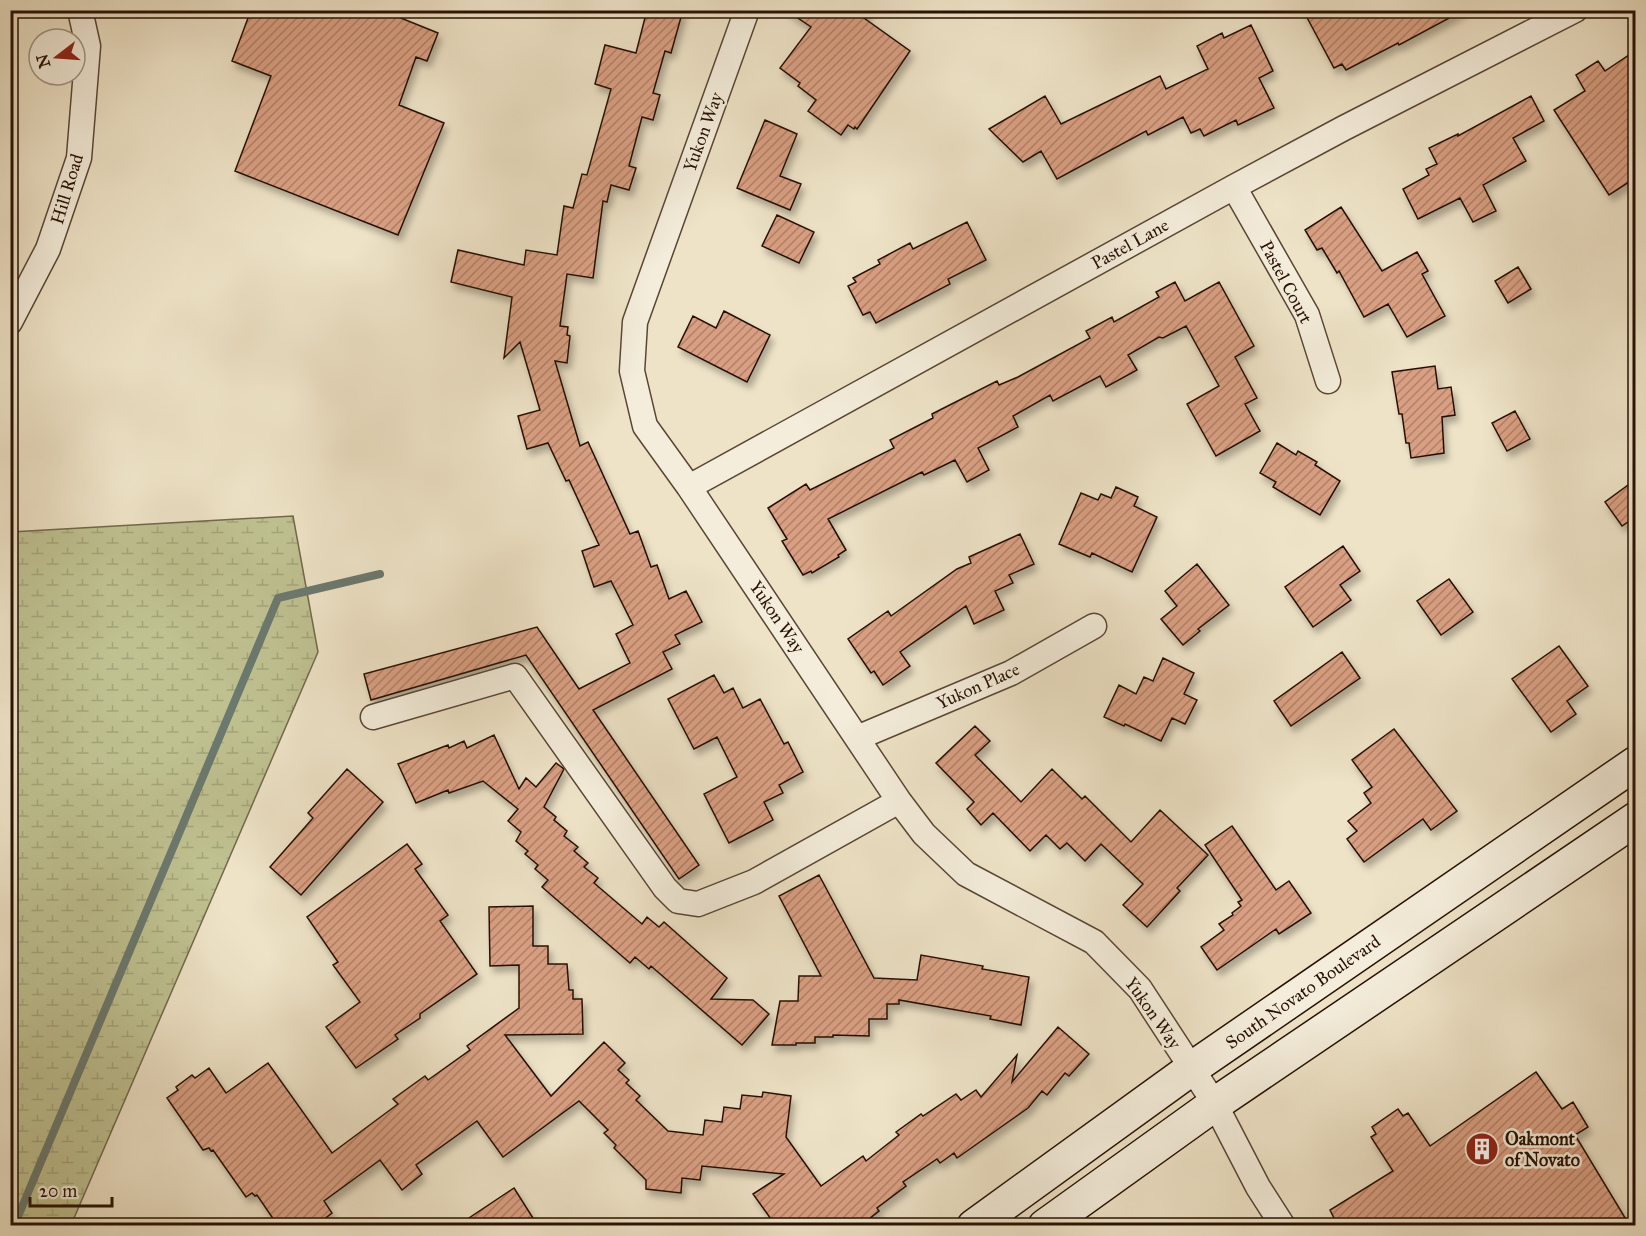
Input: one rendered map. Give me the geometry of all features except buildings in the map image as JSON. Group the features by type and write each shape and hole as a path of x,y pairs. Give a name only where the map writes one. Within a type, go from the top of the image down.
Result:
{"main road":[{"name":"South Novato Boulevard","path":"974,1226 1191,1069 1635,763"},
{"path":"1045,1226 1215,1104 1635,819"}],"street":[{"name":"Hill Road","path":"10,322 48,249 79,158 88,46 80,10"},
{"name":"Yukon Way","path":"747,10 635,322 632,371 645,426 689,487 899,801 924,834 966,874 1094,942 1140,989 1215,1104 1258,1187 1283,1226"},
{"name":"Pastel Lane","path":"689,487 1234,187 1575,10"},
{"name":"Pastel Court","path":"1234,187 1307,315 1328,381"},
{"name":"Yukon Place","path":"857,738 1011,674 1094,626"},
{"path":"373,717 514,676 664,888 678,901 698,904 754,882 899,801"}],"green space":[{"path":"293,516 318,652 71,1225 11,1225 11,532"}],"waterway":[{"path":"14,1226 278,598 380,574"}],"place":[{"name":"Oakmont of Novato","path":"1482,1149"}]}
